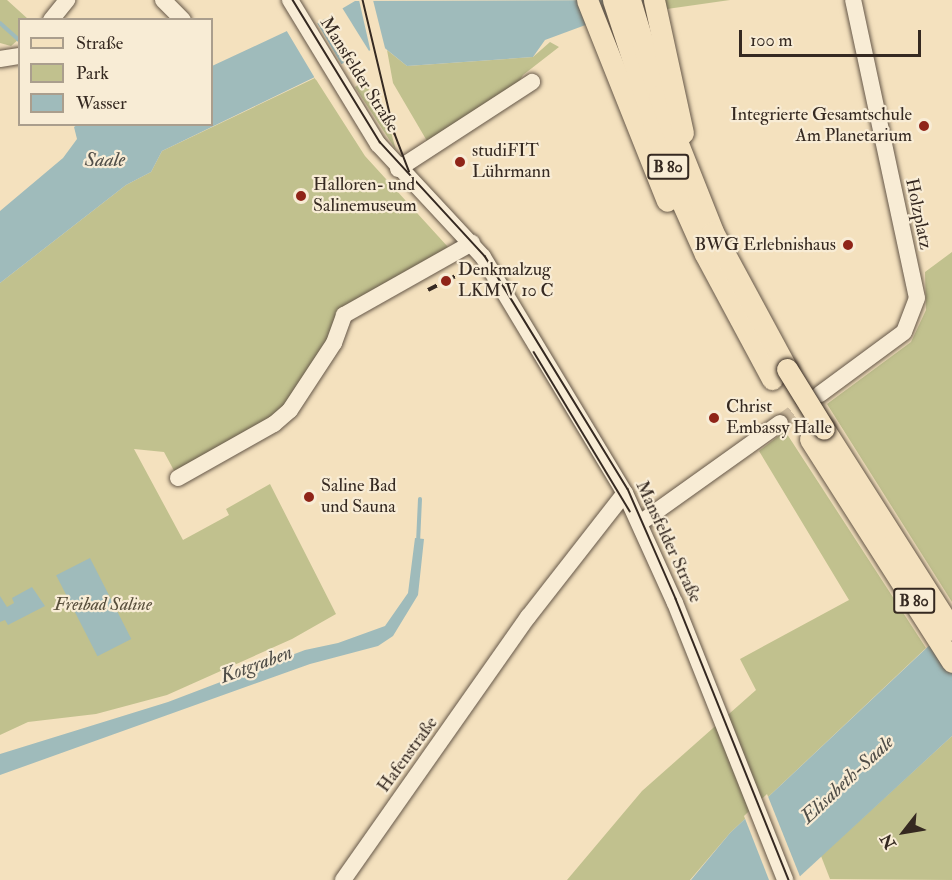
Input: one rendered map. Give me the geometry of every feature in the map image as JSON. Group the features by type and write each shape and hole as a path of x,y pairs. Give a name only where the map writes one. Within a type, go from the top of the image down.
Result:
{"main road":[{"path":"587,0 635,49 654,0"},
{"name":"B 80","path":"613,0 717,241 780,374"},
{"name":"B 80","path":"630,0 635,49 675,187 718,279 734,310 780,374 882,536 952,662"},
{"name":"B 80","path":"882,536 952,630"}],"street":[{"path":"53,18 67,0"},
{"path":"163,0 181,18"},
{"name":"Mansfelder Straße","path":"290,0 336,79 398,169 472,243 625,493 640,523 719,713 785,880"},
{"name":"Holzplatz","path":"820,394 904,332 916,298 853,0"},
{"path":"0,59 9,61 18,57"},
{"path":"398,169 532,82"},
{"path":"178,478 274,424 290,410 334,343 344,315 472,243"},
{"path":"640,523 780,423"},
{"name":"Hafenstraße","path":"343,880 528,617 625,493"}],"green space":[{"path":"0,0 7,0 27,18 18,18 18,40 11,46 0,43"},
{"path":"664,0 730,0 667,9"},
{"path":"550,42 559,47 523,75 515,89 427,141 393,83 387,50 407,66 533,57"},
{"name":"Freibad Saline","path":"315,78 365,156 448,247 338,312 334,343 290,410 178,478 164,452 134,449 183,540 229,515 226,509 270,484 336,614 292,639 167,695 96,714 28,722 0,735 0,283 126,185 151,172 162,151"},
{"path":"366,80 376,115 387,118 396,150 355,87"},
{"path":"952,252 952,602 827,404 911,342 926,310 925,272"},
{"path":"785,431 926,648 730,833 690,880 567,880 642,791 756,690 740,659 849,600 759,451"},
{"path":"952,736 952,880 830,879 821,856"}],"water":[{"name":"Saale","path":"653,0 545,40 533,57 407,66 381,45 162,151 151,172 126,185 0,283 0,211 63,158 77,139 74,127 213,126 213,66 287,31 299,34 355,1"},
{"name":"Kotgraben","path":"415,538 424,539 418,595 393,636 378,646 310,664 0,775 0,754 168,702 305,650 338,643 385,626 408,593"},
{"path":"90,558 131,639 97,656 56,575"},
{"path":"32,587 45,606 8,625 5,620 0,622 0,596 7,607 14,603 12,598"},
{"name":"Elisabeth-Saale","path":"952,624 952,736 796,880 691,880 730,833"}],"pier":[{"path":"359,0 373,0 386,52 380,48 371,53"},
{"path":"341,6 370,53 353,63 324,17"},
{"path":"316,21 343,67 316,80 285,28 299,31"},
{"path":"767,794 800,880 769,880 744,816"}],"waterway":[{"path":"0,23 18,39"},
{"name":"Kotgraben","path":"418,543 420,499"}],"tunnel":[{"path":"780,423 817,396"}],"tram line":[{"path":"293,0 380,142 485,256 628,489 676,599 789,880"},
{"path":"363,0 395,134 409,171"},
{"path":"534,352 630,511"}],"railway":[{"path":"428,290 461,273"}],"place":[{"name":"Integrierte Gesamtschule Am Planetarium","path":"924,126"},
{"name":"studiFIT Lührmann","path":"460,162"},
{"name":"Halloren- und Salinemuseum","path":"301,196"},
{"name":"BWG Erlebnishaus","path":"848,245"},
{"name":"Denkmalzug LKM V 10 C","path":"446,281"},
{"name":"Christ Embassy Halle","path":"714,418"},
{"name":"Saline Bad und Sauna","path":"309,497"}]}
